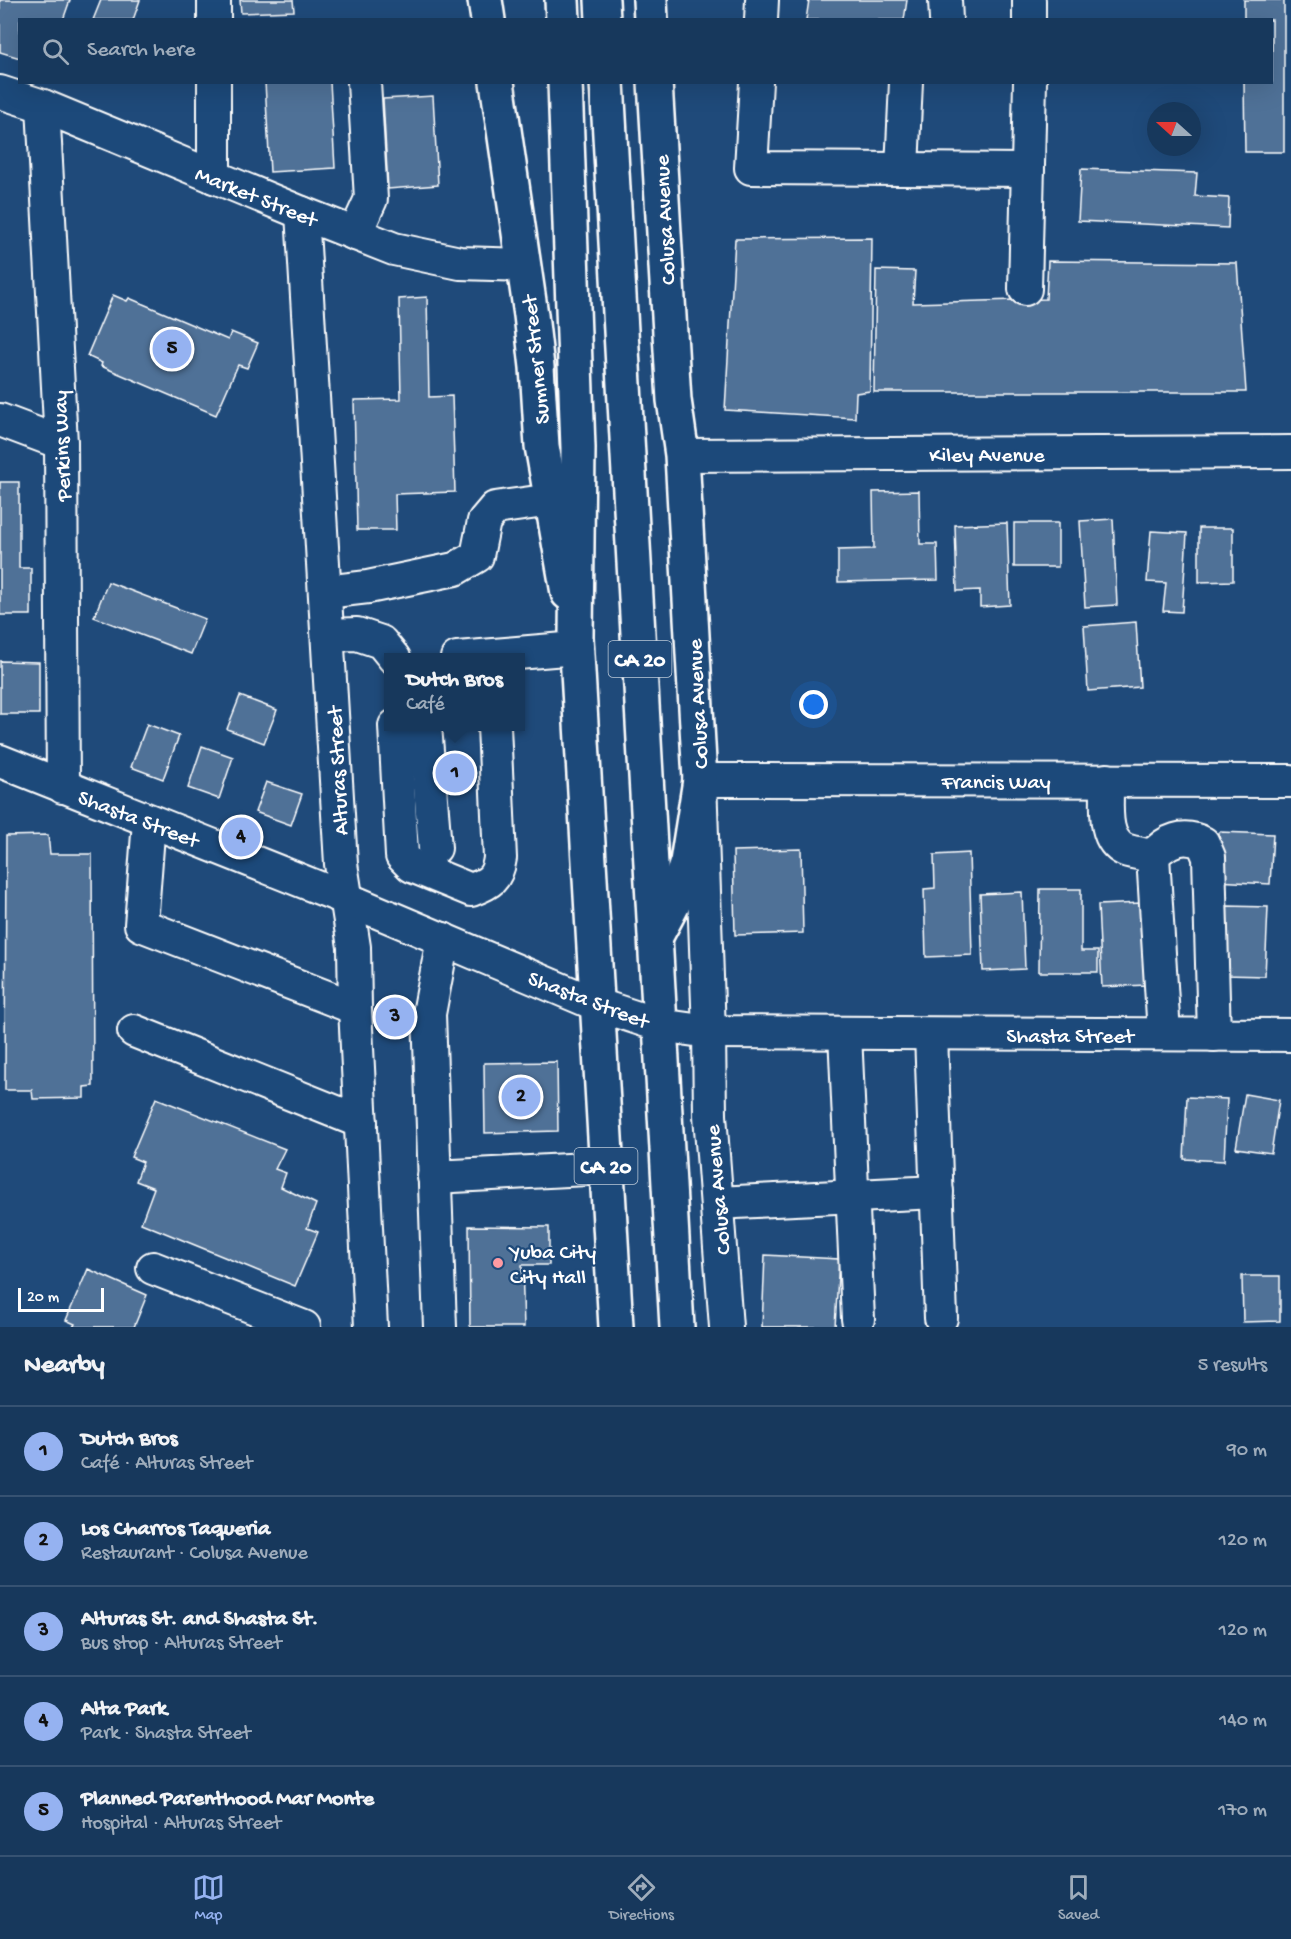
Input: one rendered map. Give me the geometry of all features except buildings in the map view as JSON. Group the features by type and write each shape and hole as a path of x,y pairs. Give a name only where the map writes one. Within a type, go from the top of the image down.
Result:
{"main road":[{"path":"485,0 488,18"},
{"path":"561,0 562,18"},
{"path":"602,0 603,18"},
{"path":"650,0 651,18"},
{"name":"Sumner Street","path":"497,84 531,315 542,446 577,642"},
{"name":"CA 20","path":"565,84 578,448 577,642 616,1327"},
{"name":"Colusa Avenue","path":"607,84 677,1327"},
{"name":"Colusa Avenue","path":"655,84 674,400 682,455 700,780"},
{"path":"656,936 672,904 687,862 700,780"}],"street":[{"path":"214,0 214,18"},
{"path":"760,18 762,0"},
{"path":"945,0 946,18"},
{"path":"1029,0 1029,18"},
{"path":"214,84 214,177"},
{"path":"356,234 371,199 364,84"},
{"path":"756,84 751,168 1028,170"},
{"path":"902,169 906,84"},
{"path":"1024,289 1030,84"},
{"name":"Market Street","path":"0,92 43,106 394,249 460,263 522,265"},
{"name":"Perkins Way","path":"43,106 61,443 63,787"},
{"name":"Alturas Street","path":"302,213 341,864 354,947 371,1327"},
{"path":"0,420 61,443"},
{"name":"Kiley Avenue","path":"682,455 1291,452"},
{"path":"325,592 368,587 455,569 477,555 484,521 495,508 552,500"},
{"path":"328,635 357,634 381,642 391,653"},
{"path":"509,653 577,642"},
{"path":"395,731 402,856 412,866 471,890 489,884 498,870 500,858 494,731"},
{"path":"425,731 435,848"},
{"name":"Shasta Street","path":"0,761 347,899 598,1005 659,1024 709,1032 1291,1035"},
{"name":"Francis Way","path":"700,780 1291,781"},
{"name":"Colusa Avenue","path":"700,780 710,1115 726,1327"},
{"path":"1107,780 1109,832 1116,844 1124,849 1153,856"},
{"path":"149,821 141,925 355,1008"},
{"path":"1164,1034 1153,856 1160,847 1173,840 1194,838 1203,843 1209,857 1214,1035"},
{"path":"440,1327 429,1014 442,939"},
{"path":"134,1031 361,1122"},
{"path":"845,1033 858,1318"},
{"path":"931,1034 941,1318"},
{"path":"434,1177 606,1168"},
{"path":"717,1203 937,1192"},
{"path":"153,1268 304,1327"}],"place":[{"name":"Planned Parenthood Mar Monte","path":"172,349"},
{"name":"Dutch Bros","path":"455,773"},
{"name":"Alta Park","path":"241,837"},
{"name":"Alturas St. and Shasta St.","path":"395,1017"},
{"name":"Los Charros Taqueria","path":"521,1097"},
{"name":"Yuba City City Hall","path":"498,1263"}]}
